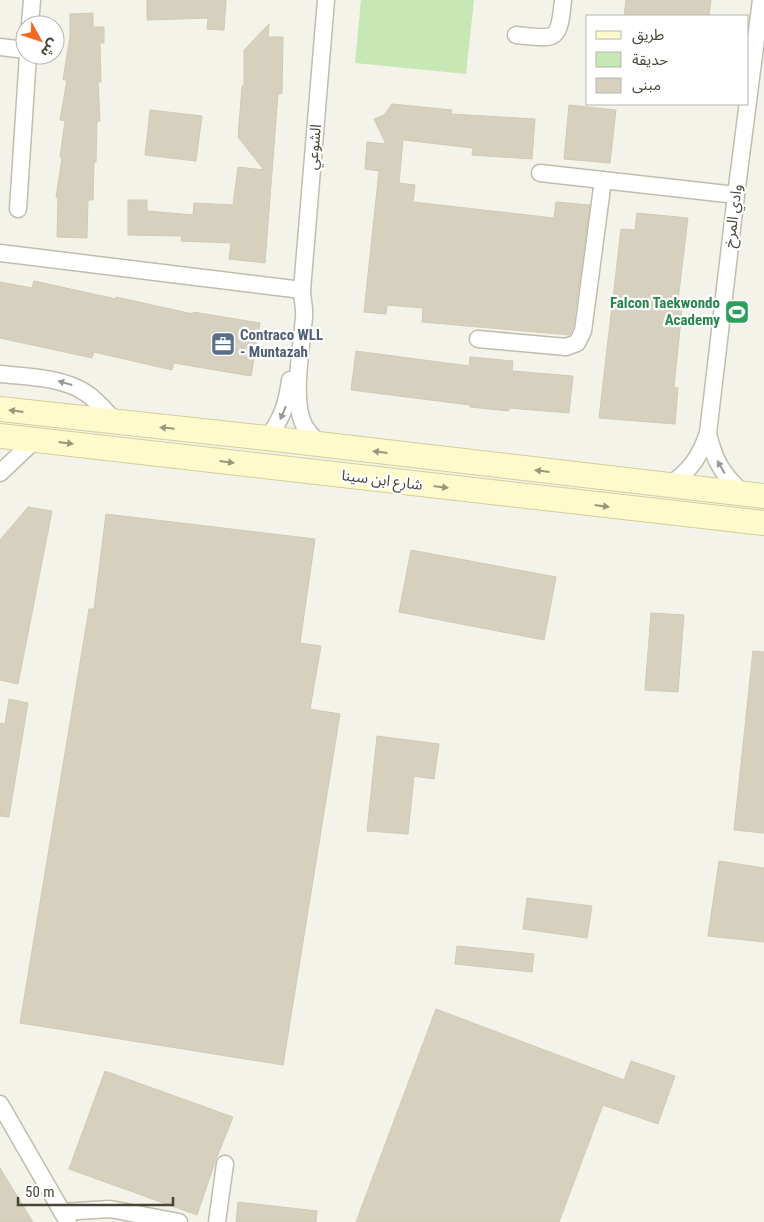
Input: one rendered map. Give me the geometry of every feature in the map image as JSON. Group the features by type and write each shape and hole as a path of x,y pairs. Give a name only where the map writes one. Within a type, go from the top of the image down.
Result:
{"street":[{"path":"31,15 32,0"},
{"name":"الشوعي","path":"267,438 275,428 286,406 297,313 302,292 326,0"},
{"path":"516,35 548,38 553,35 560,27 563,0"},
{"name":"وادي المرخ","path":"749,94 761,0"},
{"path":"0,47 15,49"},
{"path":"18,210 27,65"},
{"name":"وادي المرخ","path":"668,486 683,476 694,464 703,449 708,433 748,105"},
{"path":"540,173 736,195"},
{"path":"478,339 566,347 577,343 584,331 603,180"},
{"path":"0,253 302,292"},
{"name":"الشوعي","path":"302,292 304,314 297,396 303,424 311,436 321,445"},
{"path":"0,374 48,380 75,386 98,402 117,423"},
{"name":"شارع ابن سينا","path":"0,410 267,438 755,495"},
{"name":"وادي المرخ","path":"708,433 712,451 720,468 731,482 755,495"},
{"name":"شارع ابن سينا","path":"0,436 764,523"},
{"path":"0,473 36,440"},
{"path":"0,1104 65,1217 110,1209 179,1222"},
{"path":"216,1222 225,1164"}],"green space":[{"path":"361,0 474,0 466,74 355,63"}],"building":[{"path":"147,0 226,0 224,30 207,29 208,18 147,20"},
{"path":"626,0 711,0 709,15 624,15"},
{"path":"93,13 93,27 104,27 104,43 100,43 101,82 98,82 100,121 97,121 93,200 88,200 87,238 57,237 58,197 56,197 65,121 60,120 67,80 63,80 70,36 70,14"},
{"path":"269,24 268,37 283,37 282,93 278,94 265,263 229,259 231,243 181,241 182,236 128,235 128,200 147,200 147,211 193,215 194,203 233,205 238,167 264,170 238,137 242,86 244,86 244,50"},
{"path":"392,104 452,110 451,114 535,119 532,159 472,155 473,148 403,140 399,183 415,185 413,202 554,218 556,202 590,205 573,328 570,335 422,322 423,308 387,305 386,314 364,312 379,171 365,169 367,142 386,144 374,119 384,115"},
{"path":"569,105 616,110 610,163 564,159"},
{"path":"150,110 202,116 196,161 145,155"},
{"path":"637,213 688,218 678,300 683,300 674,387 678,388 675,424 599,418 621,229 635,230"},
{"path":"34,281 193,314 193,312 260,323 251,376 174,363 172,370 94,352 92,358 0,338 0,282 32,288"},
{"path":"356,351 469,366 470,357 513,361 512,371 573,376 569,413 509,408 509,411 470,407 470,405 351,390"},
{"path":"28,507 52,511 18,684 0,680 0,540"},
{"path":"106,514 315,539 300,643 321,646 310,709 340,714 283,1065 20,1023 89,609 94,609"},
{"path":"411,550 556,577 544,640 399,612"},
{"path":"651,613 684,615 678,692 645,690"},
{"path":"753,651 764,652 764,833 734,830"},
{"path":"9,699 28,703 9,817 0,816 0,723 5,724"},
{"path":"377,736 439,744 434,779 414,776 408,834 367,831"},
{"path":"719,861 764,868 764,942 708,936"},
{"path":"527,898 592,906 587,938 523,929"},
{"path":"457,946 534,954 532,972 455,964"},
{"path":"436,1009 624,1080 631,1061 675,1076 658,1124 603,1105 559,1222 356,1222"},
{"path":"105,1071 233,1117 197,1215 69,1169"},
{"path":"0,1168 33,1222 0,1222"},
{"path":"238,1202 317,1211 316,1222 236,1222"}],"place":[{"name":"Falcon Taekwondo Academy","path":"737,312"},
{"name":"Contraco WLL - Muntazah","path":"223,344"}]}
